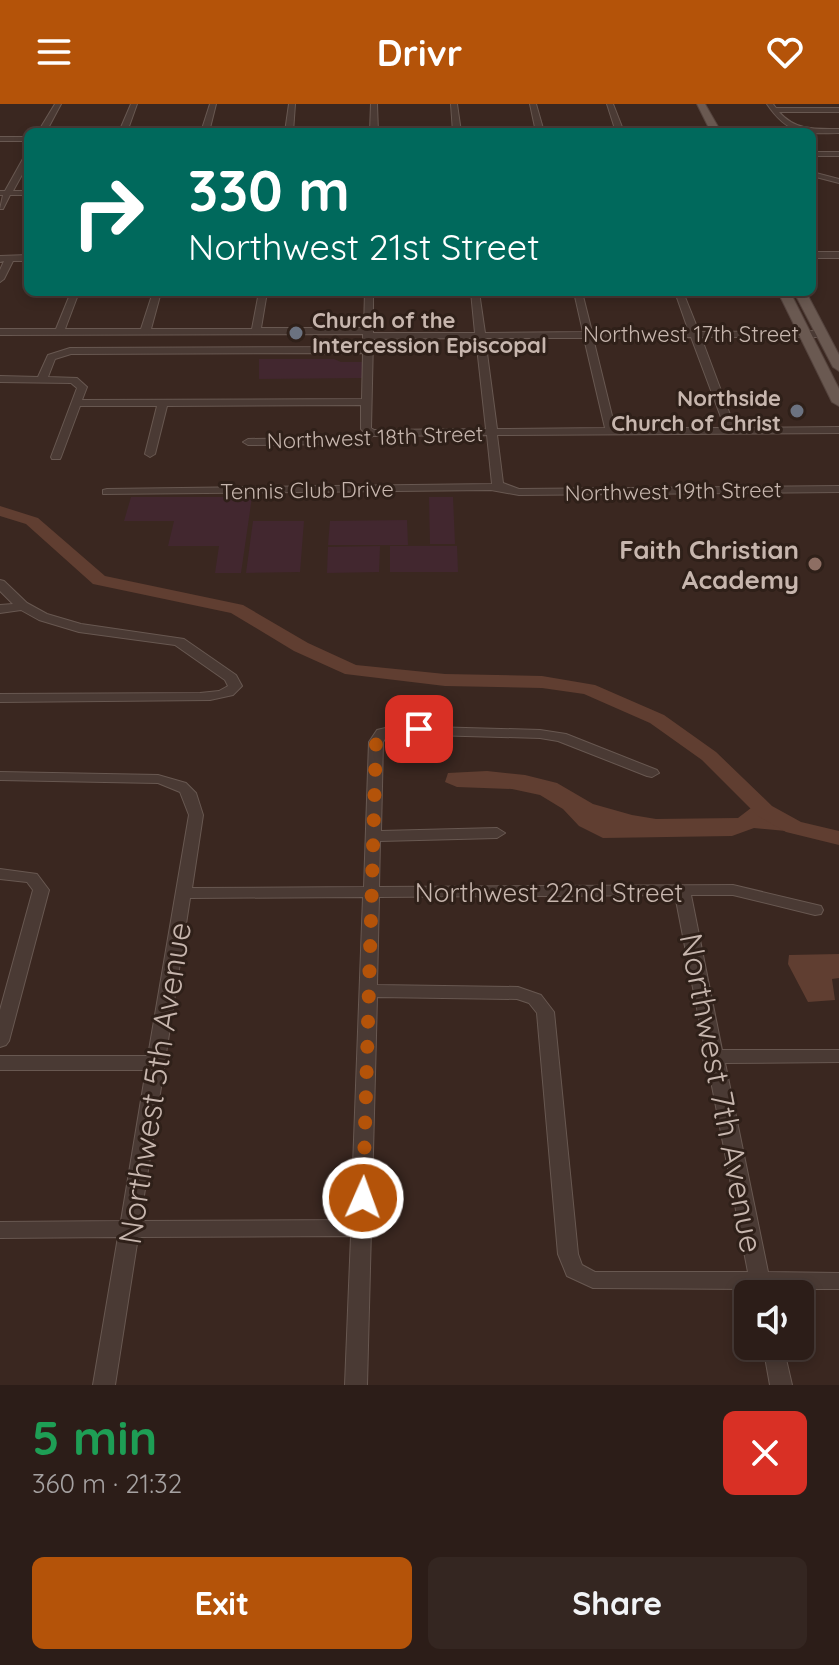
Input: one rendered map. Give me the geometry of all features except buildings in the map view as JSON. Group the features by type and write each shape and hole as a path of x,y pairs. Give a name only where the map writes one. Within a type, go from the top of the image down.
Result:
{"main road":[{"path":"689,104 701,128"},
{"path":"701,104 714,128"},
{"path":"786,296 839,402"},
{"path":"802,296 839,367"}],"street":[{"path":"44,128 58,104"},
{"path":"125,128 134,104"},
{"path":"206,128 213,104"},
{"path":"289,128 292,104"},
{"path":"374,104 374,128"},
{"path":"454,104 457,128"},
{"path":"533,104 539,128"},
{"path":"610,104 619,128"},
{"path":"772,107 839,110"},
{"path":"772,107 782,123 792,128"},
{"path":"816,130 839,131"},
{"path":"0,139 24,139"},
{"path":"816,154 839,154"},
{"path":"0,207 4,193 24,163"},
{"path":"816,178 839,184"},
{"path":"816,255 839,255"},
{"path":"0,279 5,258"},
{"path":"59,332 73,296"},
{"path":"145,332 156,296"},
{"path":"256,331 262,296"},
{"path":"369,296 365,402 366,429 371,433"},
{"path":"475,296 498,484 507,490"},
{"path":"579,296 611,432"},
{"path":"681,296 731,431"},
{"name":"Northwest 17th Street","path":"0,332 822,334"},
{"path":"42,379 51,357 62,352 367,350"},
{"path":"0,379 74,380 82,387 56,457"},
{"path":"150,454 163,401"},
{"path":"76,403 365,402"},
{"name":"Northwest 18th Street","path":"248,442 355,440 371,433 839,430"},
{"name":"Tennis Club Drive","path":"107,492 491,487 507,490"},
{"name":"Northwest 19th Street","path":"507,490 839,489"},
{"path":"0,584 23,606 43,617 79,628 179,642 231,678 235,686 230,692 200,697 0,698"},
{"path":"0,609 23,606"},
{"path":"356,1385 376,742 382,733 419,729 561,737 652,773"},
{"name":"Northwest 5th Avenue","path":"0,776 134,776 182,785 192,794 196,815 104,1385"},
{"path":"373,836 497,833"},
{"path":"0,874 32,878 41,890 0,1041"},
{"name":"Northwest 22nd Street","path":"185,893 733,890 815,910"},
{"name":"Northwest 7th Avenue","path":"682,892 759,1280"},
{"path":"370,991 518,993 535,999 545,1012 568,1254 574,1270 593,1280 734,1287"},
{"path":"717,1057 839,1056"},
{"path":"0,1063 158,1063"},
{"path":"0,1230 362,1228"},
{"path":"814,1283 839,1281"},
{"path":"776,1360 781,1385"}],"shaded area":[{"path":"259,359 362,362 363,378 259,379"},
{"path":"131,497 252,497 241,573 215,573 219,546 168,546 174,521 124,521"},
{"path":"429,497 453,497 455,544 430,544"},
{"path":"407,520 408,545 328,545 330,521"},
{"path":"253,521 304,521 300,572 246,573"},
{"path":"380,546 379,572 327,573 328,547"},
{"path":"390,546 457,546 458,572 390,572"},
{"path":"487,771 525,775 557,783 593,804 656,819 738,818 751,808 786,831 754,828 732,836 603,838 579,826 563,809 540,795 512,789 457,787 445,782 448,773"},
{"path":"839,954 839,978 832,979 835,1000 808,1002 788,964 789,955"}],"waterway":[{"path":"0,511 32,521 99,580 237,609 301,647 352,670 445,680 542,682 588,689 657,719 709,756 765,811 794,827 839,838"}],"place":[{"name":"Church of the Intercession Episcopal","path":"296,333"},
{"name":"Northside Church of Christ","path":"797,411"},
{"name":"Faith Christian Academy","path":"815,564"}],"route":[{"path":"363,1198 376,742 382,733 419,729"}]}
